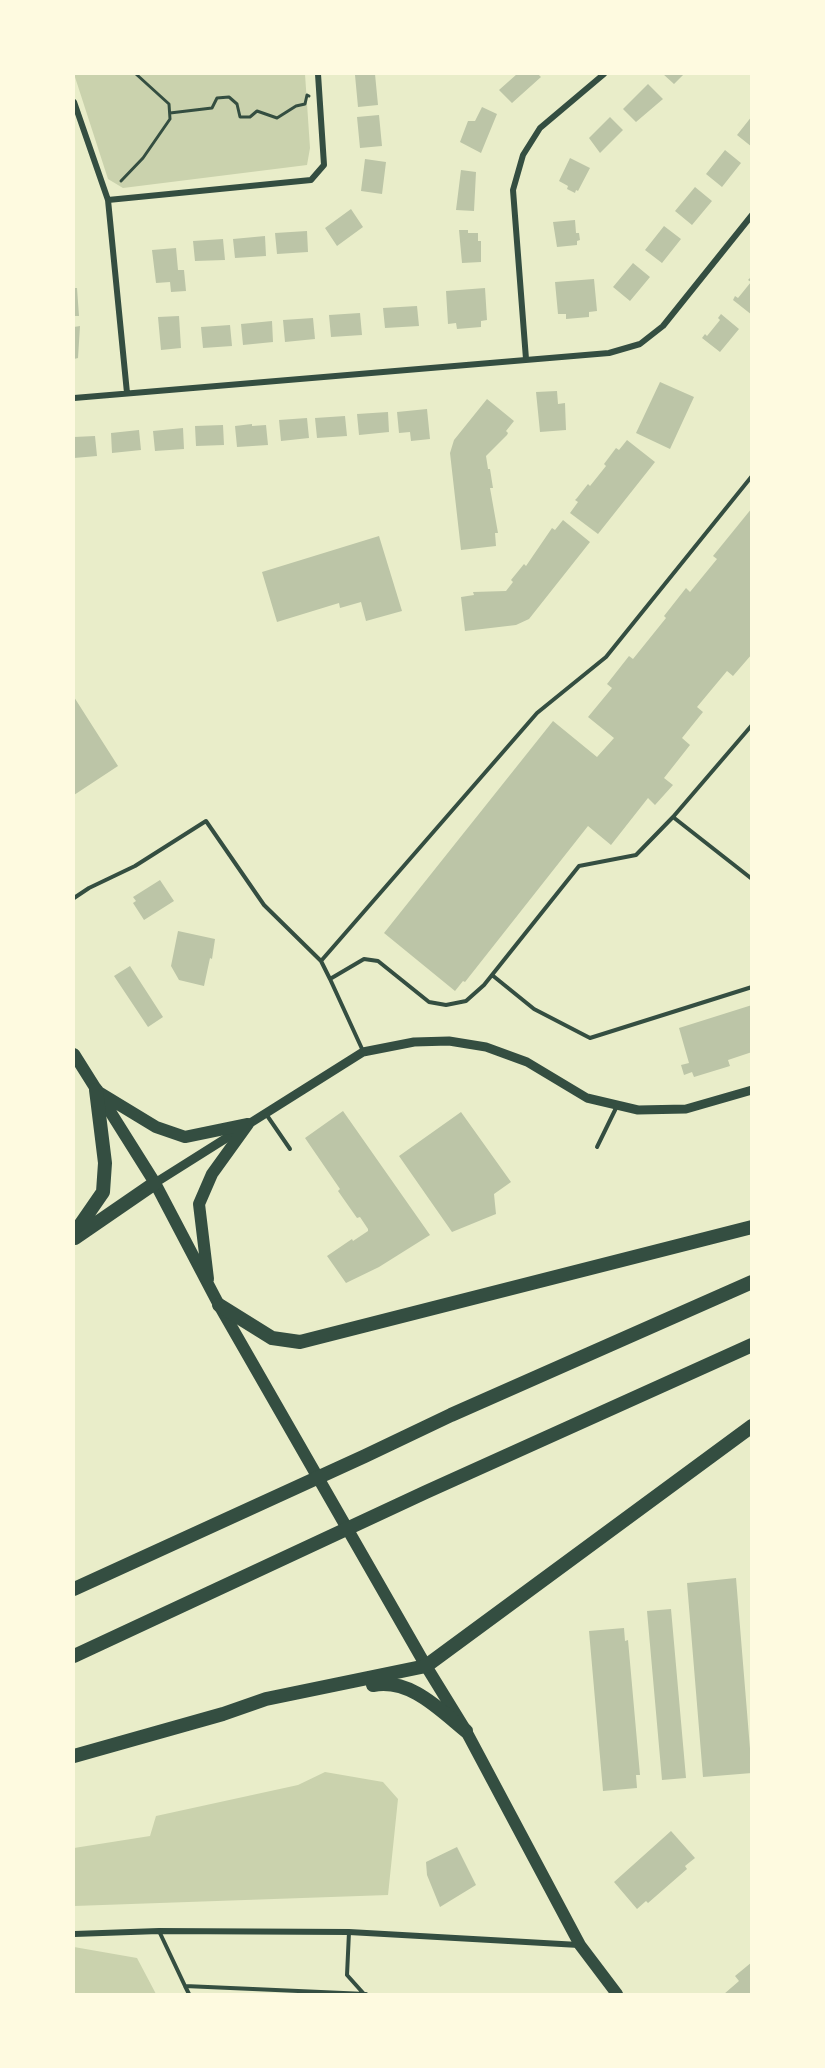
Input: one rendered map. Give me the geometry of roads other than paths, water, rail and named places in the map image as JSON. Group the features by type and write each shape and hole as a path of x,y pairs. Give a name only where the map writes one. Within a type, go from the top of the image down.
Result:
{"highway":[{"path":"74,1234 103,1192 105,1163 96,1090"},
{"path":"74,1239 155,1183"},
{"path":"219,1305 272,1338 300,1342 752,1227"},
{"path":"74,1589 451,1415 752,1282"},
{"path":"74,1656 394,1508 426,1491 752,1345"},
{"path":"74,1756 266,1700 426,1666 752,1426"},
{"path":"223,1714 385,1683 423,1696 466,1731"}],"main road":[{"path":"74,1054 155,1183 219,1305 426,1666 466,1731 580,1945 618,1995"},
{"path":"96,1090 156,1127 185,1137 248,1124"},
{"path":"209,1287 199,1204 212,1174 248,1124"}],"street":[{"path":"108,200 311,180 324,165 318,74"},
{"path":"526,359 513,190 523,155 540,128 604,74"},
{"path":"74,102 108,200 127,393"},
{"path":"74,398 609,353 640,344 663,326 752,215"},
{"path":"155,1183 363,1052 414,1042 449,1041 486,1047 527,1062 587,1098 638,1110 686,1109 752,1090"},
{"path":"74,1934 159,1931 349,1932 580,1945"}],"lane":[{"path":"321,961 537,713 606,657 752,476"},
{"path":"330,979 364,959 378,961 429,1002 446,1005 466,1001 484,985 579,866 636,855 673,817 752,725"},
{"path":"673,817 752,879"},
{"path":"74,898 89,888 135,866 206,821 264,905 321,961 363,1052"},
{"path":"492,975 534,1009 590,1038 752,987"},
{"path":"597,1147 617,1105"},
{"path":"266,1113 290,1149"},
{"path":"159,1931 189,1995"},
{"path":"349,1932 347,1975 365,1994"},
{"path":"185,1986 365,1994"}]}
